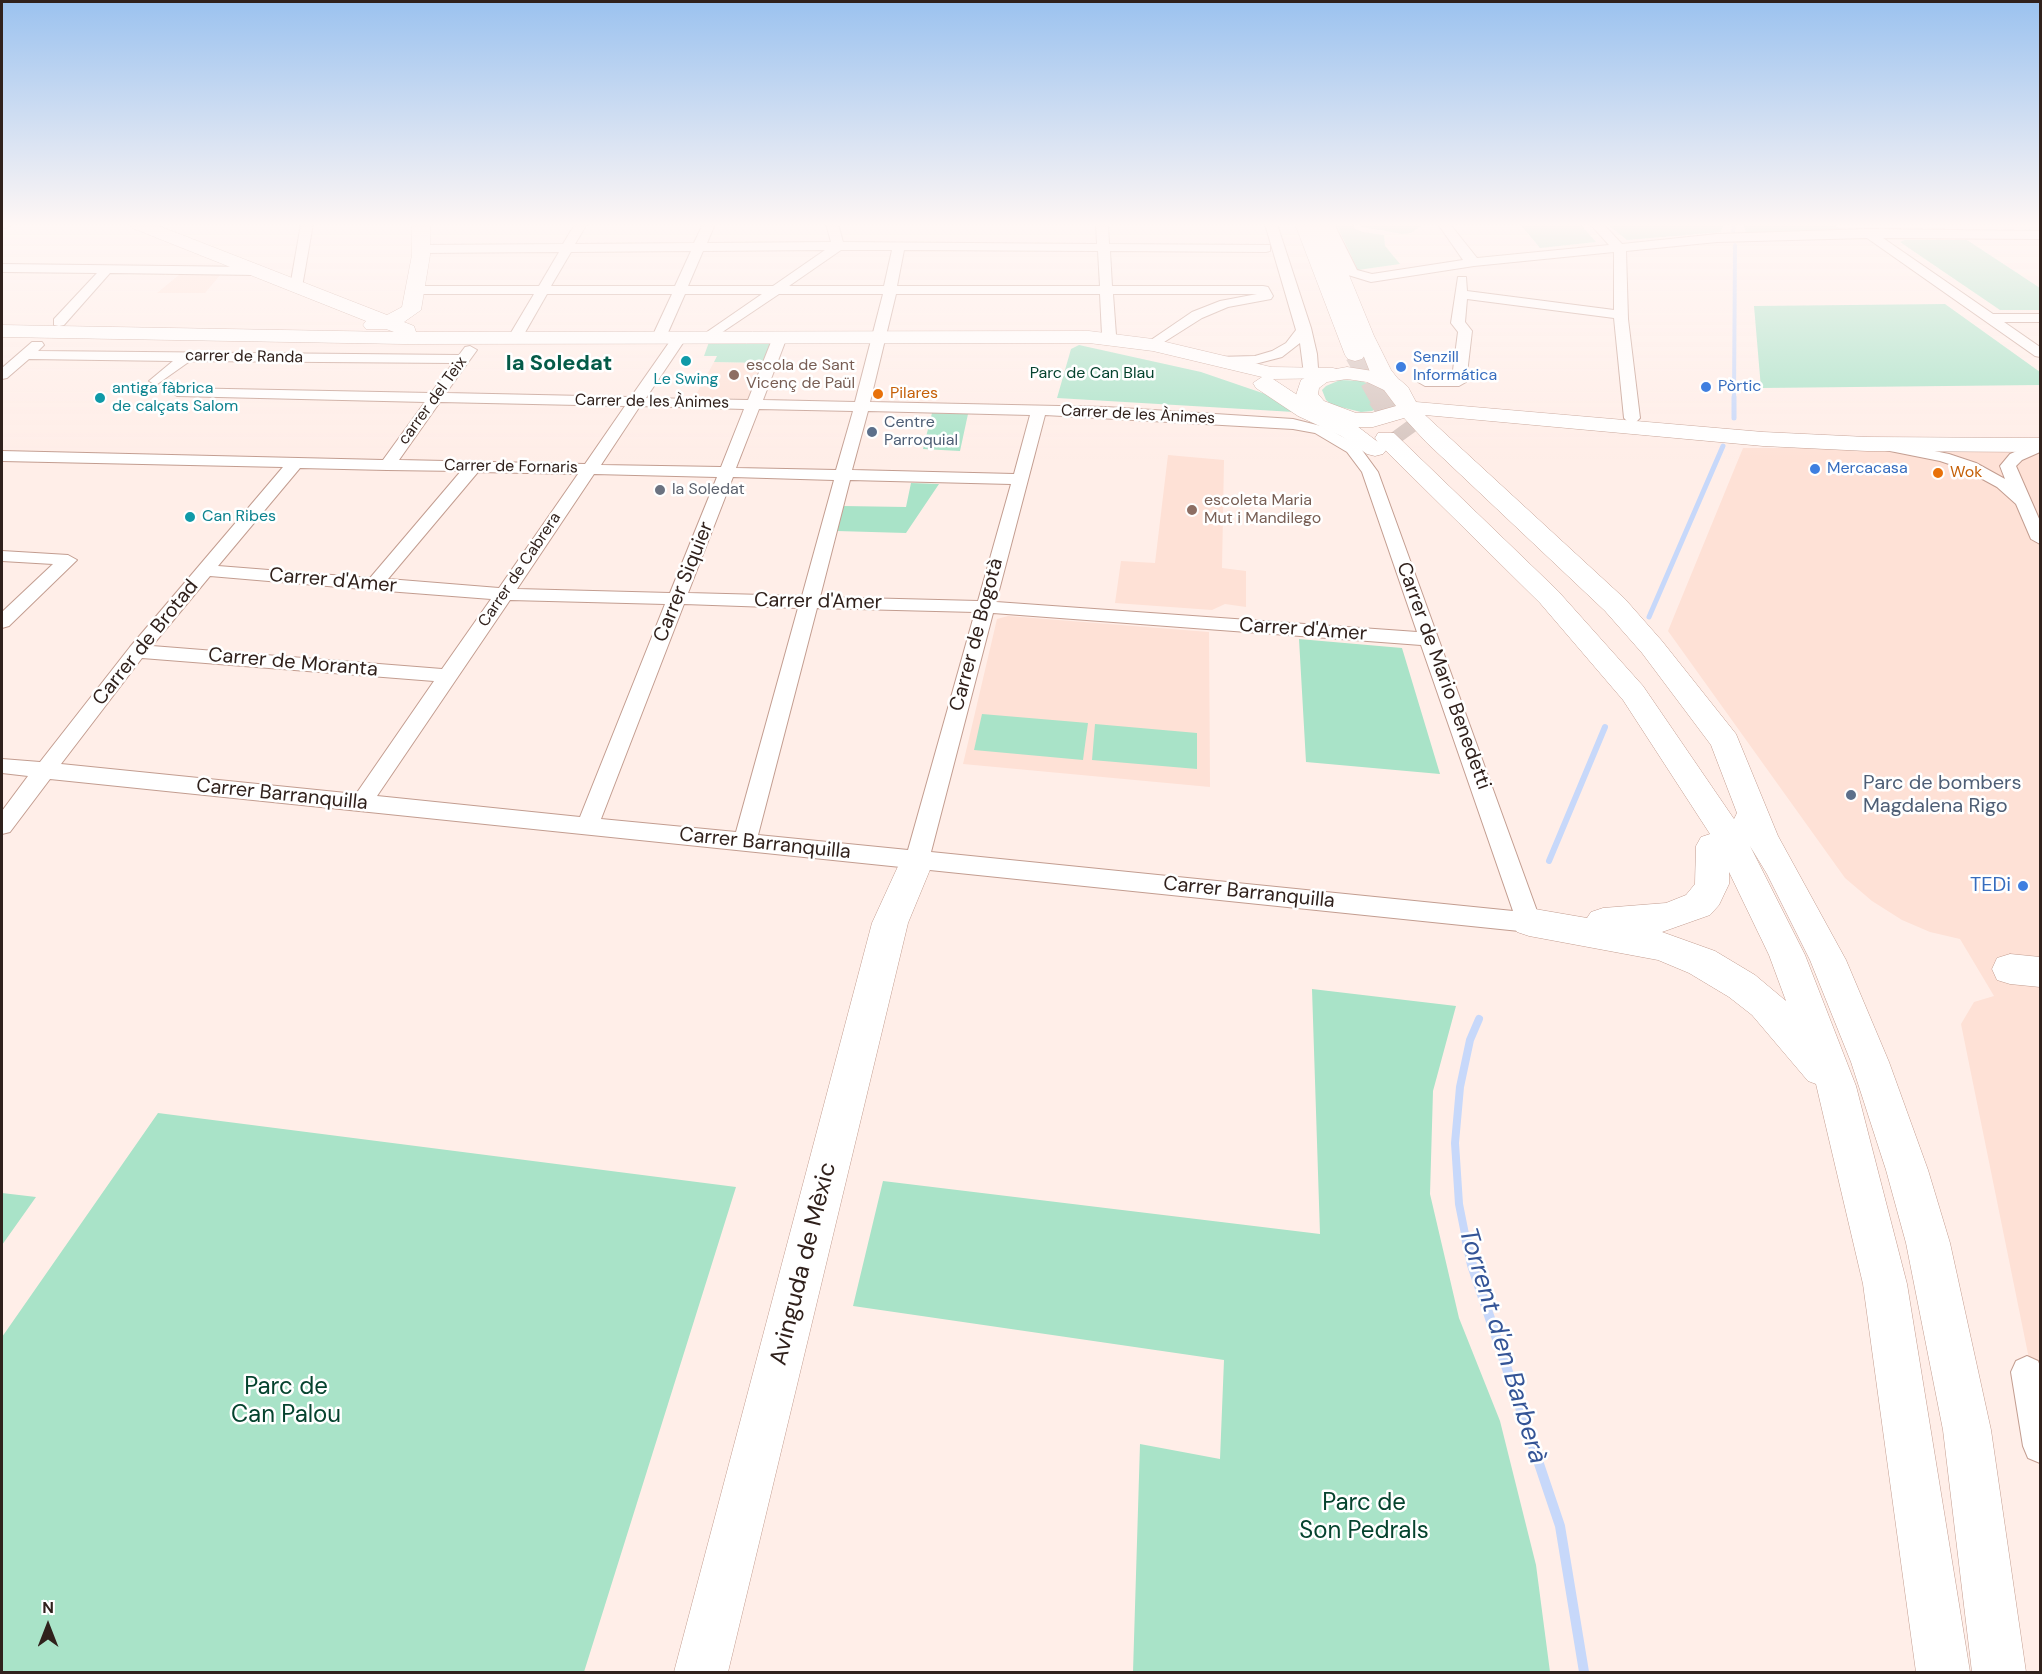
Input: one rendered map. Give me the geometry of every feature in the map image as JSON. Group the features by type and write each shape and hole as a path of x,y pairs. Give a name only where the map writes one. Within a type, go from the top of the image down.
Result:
{"main road":[{"path":"315,302 338,321"},
{"path":"405,332 413,302"},
{"path":"1306,302 1313,328"},
{"path":"1334,302 1355,355"},
{"path":"1350,302 1381,372 1420,497 1504,576 1581,660 1644,742 1787,956"},
{"path":"2,331 55,327 338,321 411,310"},
{"path":"294,335 338,321 405,332"},
{"path":"2,322 55,327 294,335 405,332 480,336 1110,337 1271,373 1364,374 1455,485 1565,585 1623,645 1679,713 1762,836 1828,960 1870,1062 1910,1180 1928,1243 1967,1430 1999,1672"},
{"path":"1040,337 1082,341 1198,363 1292,392 1323,372"},
{"path":"1323,372 1334,415 1358,429 1436,399 1760,428 2040,431"},
{"path":"1264,383 1306,411 1342,427 1396,415 1450,453 1615,605 1652,647 1725,742 1762,836"},
{"path":"1334,415 1365,420 1439,408 1718,436 1868,444 2040,445"},
{"path":"1396,415 1442,495 1549,597 1633,693 1712,810 1738,855 1787,956 1836,1086 1886,1284 1943,1672"},
{"path":"1450,453 1451,436 1460,426 1515,417"},
{"path":"1529,922 1625,922 1685,912 1698,905 1707,895 1714,873 1713,846"},
{"name":"Avinguda de Mèxic","path":"701,1672 890,923 917,860"},
{"path":"1529,922 1661,946 1702,962 1742,986 1765,1004 1836,1086"}],"street":[{"path":"2,375 55,327 77,302"},
{"path":"516,336 536,302"},
{"path":"659,337 674,302"},
{"path":"709,337 757,302"},
{"path":"745,842 841,475 880,337 887,302"},
{"path":"1082,341 1110,337 1107,302"},
{"path":"1203,302 1206,312"},
{"path":"1153,345 1168,333 1206,312 1235,302"},
{"path":"1303,302 1313,328 1323,372"},
{"path":"1425,382 1459,382 1465,331 1458,323 1459,302"},
{"path":"1522,302 1621,315"},
{"path":"1621,302 1632,418"},
{"path":"1966,302 2040,353"},
{"path":"1989,318 2040,318"},
{"path":"1217,361 1255,360 1277,354 1313,328"},
{"path":"390,358 405,332"},
{"path":"214,357 239,333"},
{"name":"carrer del Teix","path":"387,465 480,336"},
{"name":"Carrer de Cabrera","path":"361,803 680,337"},
{"name":"Carrer Siquier","path":"587,826 780,337"},
{"name":"carrer de Randa","path":"25,355 464,359"},
{"path":"156,381 187,356"},
{"name":"Carrer de les Ànimes","path":"214,357 177,392 1039,410 1293,424 1320,430 1340,439"},
{"name":"Carrer de Bogotà","path":"917,860 1039,410"},
{"name":"Carrer de Mario Benedetti","path":"1340,439 1358,454 1370,472 1529,922"},
{"path":"1868,444 1913,450 1970,466 2003,484 2023,501"},
{"path":"2040,445 2016,457 2008,466 2040,539"},
{"path":"2,470 9,457"},
{"name":"Carrer de Fornaris","path":"9,457 1019,479"},
{"name":"Carrer de Brotad","path":"2,826 137,651 295,463"},
{"path":"374,585 473,467"},
{"path":"2,556 68,560 2,622"},
{"name":"Carrer d'Amer","path":"206,570 504,594 677,600 808,600 984,608 1429,639"},
{"name":"Carrer de Moranta","path":"137,651 448,676"},
{"name":"Carrer Barranquilla","path":"2,766 1529,922"},
{"path":"2034,1374 2040,1446"}],"shaded area":[{"name":"escola de Sant Vicenç de Paül","path":"714,362 764,363 749,399 694,398"},
{"path":"1743,448 2040,448 2040,1413 1961,1024 1974,1002 1994,996 1960,939 1930,932 1902,920 1872,901 1845,878 1668,631"},
{"name":"escoleta Maria Mut i Mandilego","path":"1168,455 1224,460 1222,568 1246,571 1246,607 1225,604 1212,610 1115,603 1121,561 1155,563"},
{"path":"1008,616 1209,632 1210,787 963,764 997,619"}],"green space":[{"path":"1988,302 2040,302 2040,310 2000,310"},
{"path":"1945,304 2040,372 2040,385 1761,388 1754,306"},
{"path":"709,342 771,343 764,363 714,362 717,356 704,356"},
{"name":"Parc de Can Blau","path":"1079,345 1201,372 1274,397 1294,412 1057,398 1071,349"},
{"path":"1340,380 1361,381 1380,388 1386,393 1386,404 1372,411 1361,412 1332,405 1326,400 1322,390"},
{"path":"932,413 968,414 960,451 923,449"},
{"path":"911,483 939,484 906,533 837,531 843,506 906,507"},
{"path":"1299,639 1402,648 1440,774 1306,762"},
{"path":"982,714 1088,723 1083,760 974,750"},
{"path":"1095,724 1197,733 1197,769 1092,760"},
{"name":"Parc de Son Pedrals","path":"1312,989 1456,1006 1433,1091 1430,1194 1459,1318 1500,1421 1536,1565 1550,1672 1133,1672 1140,1444 1220,1459 1224,1360 853,1306 883,1181 1320,1234"},
{"name":"Parc de Can Palou","path":"158,1113 736,1187 584,1672 2,1672 2,1337"},
{"path":"2,1193 36,1197 2,1245"}],"waterway":[{"name":"Torrent d'en Barberà","path":"1734,399 1735,302"},
{"name":"Torrent d'en Barberà","path":"1734,399 1734,418"},
{"name":"Torrent d'en Barberà","path":"1649,617 1723,446"},
{"name":"Torrent d'en Barberà","path":"1549,861 1605,727"},
{"name":"Torrent d'en Barberà","path":"1466,1239 1459,1204 1455,1143 1460,1087 1470,1040 1479,1019"},
{"name":"Torrent d'en Barberà","path":"1466,1237 1472,1265 1560,1526 1584,1672"}],"tunnel":[{"path":"1355,355 1380,399"},
{"path":"1379,397 1408,437"}],"place":[{"name":"Le Swing","path":"686,361"},
{"name":"Senzill Informática","path":"1401,367"},
{"name":"escola de Sant Vicenç de Paül","path":"734,375"},
{"name":"Pòrtic","path":"1706,387"},
{"name":"Pilares","path":"878,394"},
{"name":"antiga fàbrica de calçats Salom","path":"100,398"},
{"name":"Centre Parroquial","path":"872,432"},
{"name":"Mercacasa","path":"1815,469"},
{"name":"Wok","path":"1938,473"},
{"name":"la Soledat","path":"660,490"},
{"name":"escoleta Maria Mut i Mandilego","path":"1192,510"},
{"name":"Can Ribes","path":"190,517"},
{"name":"Parc de bombers Magdalena Rigo","path":"1851,795"},
{"name":"TEDi","path":"2023,886"}],"district":[{"name":"la Soledat","path":"559,364"}]}
